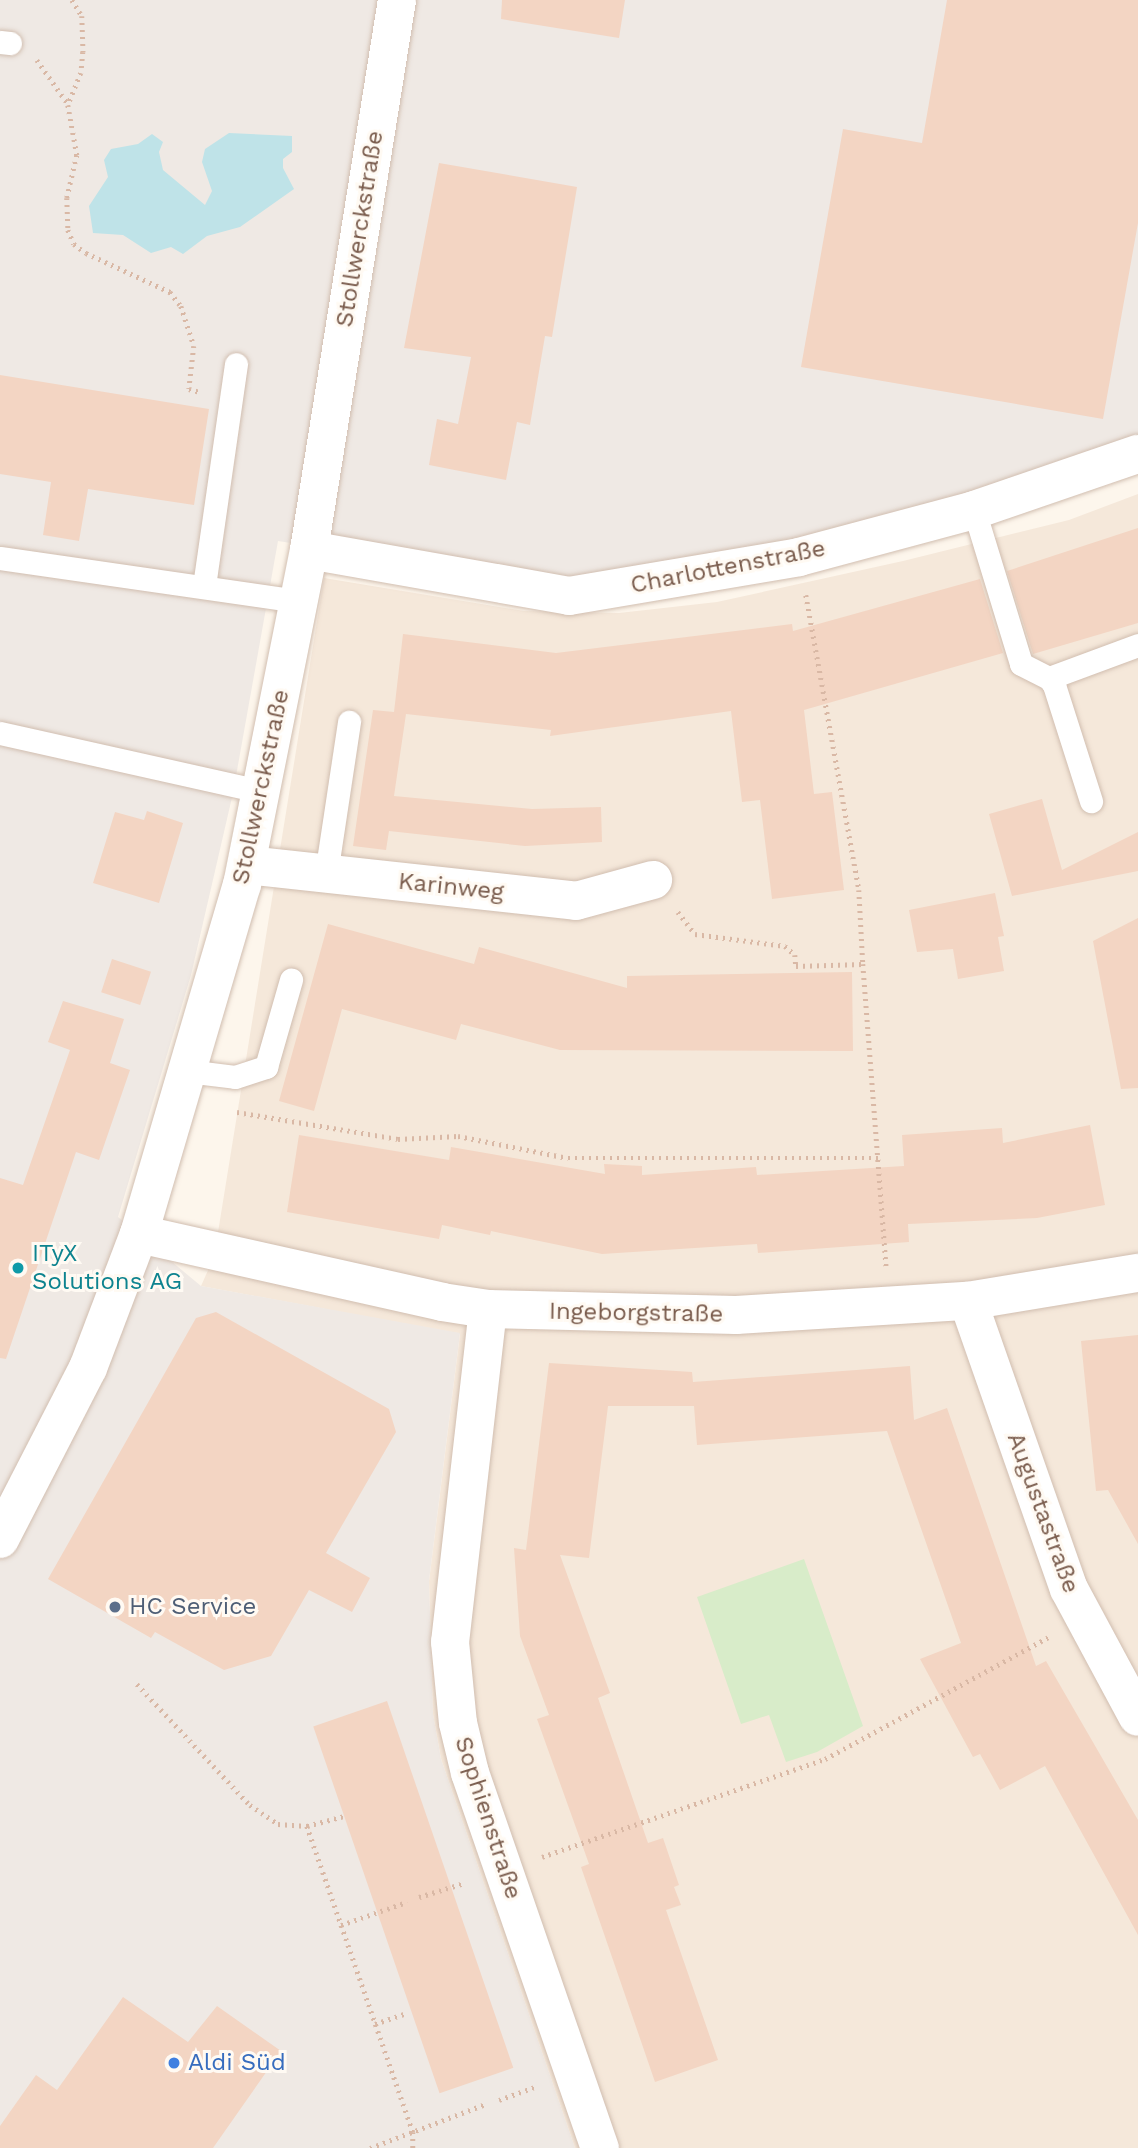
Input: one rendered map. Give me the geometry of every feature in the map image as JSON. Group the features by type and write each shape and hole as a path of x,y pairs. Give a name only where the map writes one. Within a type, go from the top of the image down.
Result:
{"street":[{"name":"Stollwerckstraße","path":"0,1539 88,1368 139,1234 247,865 309,550 397,0"},
{"name":"Charlottenstraße","path":"309,550 569,596 799,558 974,510 1138,454"},
{"name":"Karinweg","path":"247,865 576,901 653,880"},
{"name":"Ingeborgstraße","path":"139,1234 488,1309 736,1315 968,1301 1138,1273"},
{"name":"Augustastraße","path":"968,1301 1069,1589 1138,1717"},
{"name":"Sophienstraße","path":"488,1309 450,1642 458,1723 504,1871 600,2148"}],"lane":[{"path":"204,586 236,364"},
{"path":"974,510 1021,664 1049,678 1091,801"},
{"path":"0,558 299,601"},
{"path":"1049,678 1138,645"},
{"path":"326,874 349,722"},
{"path":"0,733 260,792"},
{"path":"184,1084 235,1077 266,1067 291,980"}],"path":[{"path":"68,105 81,73 83,52 82,16 72,0"},
{"path":"5,42 33,55 68,105 76,142 66,214 74,244 170,292 181,306 194,345 189,389 231,399"},
{"path":"799,558 859,890 889,1305"},
{"path":"695,934 785,946 795,955 796,966 863,964"},
{"path":"184,1084 284,1121 398,1139 458,1136 568,1158 878,1158"},
{"path":"504,1871 825,1759 1084,1619"},
{"path":"138,1684 250,1805 278,1824 307,1826 344,1816"},
{"path":"307,1826 413,2132 413,2148"},
{"path":"341,1925 407,1902"},
{"path":"375,2024 407,2013"},
{"path":"369,2148 486,2105"}],"shaded area":[{"path":"0,0 1138,0 1138,443 898,522 573,587 278,541 233,793 191,975 118,1217 201,1286 460,1333 429,1581 433,1714 441,1759 575,2148 0,2148"},
{"path":"1138,494 1138,2148 575,2148 441,1759 433,1714 429,1581 460,1334 201,1286 214,1257 324,578 524,611 619,613 717,602 903,561 1069,520"}],"green space":[{"path":"804,1559 863,1726 817,1752 786,1762 769,1715 741,1724 697,1597"}],"water":[{"path":"229,133 292,136 292,152 283,159 283,168 294,189 240,227 207,236 183,254 171,247 151,253 123,235 93,233 89,206 108,177 104,160 111,149 138,144 152,134 163,142 159,152 163,170 205,205 212,191 202,162 205,149"}],"building":[{"path":"502,0 625,0 619,38 501,19"},
{"path":"947,0 1138,0 1138,223 1103,419 801,367 843,129 922,143"},
{"path":"439,163 577,187 552,337 545,336 530,425 517,422 506,480 429,465 437,419 458,424 471,357 404,348"},
{"path":"0,375 209,409 194,505 88,489 79,541 43,535 51,482 0,474"},
{"path":"1138,528 1138,623 1033,654 1007,571"},
{"path":"980,579 1003,653 804,710 814,794 832,792 844,890 772,899 760,800 742,802 731,711 550,736 551,730 406,714 394,796 532,809 601,807 602,842 525,846 389,831 386,850 353,846 373,710 394,712 403,634 556,653 792,624 793,631"},
{"path":"1042,799 1062,870 1138,832 1138,871 1012,896 989,814"},
{"path":"147,811 183,823 159,903 93,883 115,812 144,820"},
{"path":"995,893 1004,936 998,937 1004,971 958,979 953,949 917,952 909,910"},
{"path":"1138,918 1138,1088 1121,1089 1093,941"},
{"path":"328,924 474,964 479,947 627,988 627,976 852,972 853,1051 560,1050 461,1024 456,1040 342,1009 314,1111 279,1101"},
{"path":"112,959 151,972 140,1005 101,992"},
{"path":"63,1001 124,1019 110,1063 130,1070 99,1160 76,1152 6,1359 0,1358 0,1178 23,1185 70,1050 48,1042"},
{"path":"1090,1125 1105,1205 1037,1218 908,1224 909,1242 758,1253 757,1244 602,1254 491,1231 490,1235 442,1225 439,1239 287,1212 299,1135 449,1160 451,1147 605,1174 604,1164 642,1166 642,1175 756,1167 757,1175 904,1166 902,1135 1002,1128 1003,1143"},
{"path":"216,1312 389,1409 396,1432 326,1553 370,1578 352,1612 309,1590 271,1656 224,1670 155,1632 151,1638 48,1579 196,1318"},
{"path":"1138,1335 1138,1544 1108,1490 1096,1491 1081,1341"},
{"path":"549,1363 692,1372 693,1382 910,1366 914,1420 947,1408 1036,1666 1046,1661 1138,1820 1138,1935 1045,1766 1000,1790 980,1754 973,1757 920,1659 961,1643 887,1431 697,1445 694,1406 608,1406 589,1558 560,1555 610,1693 598,1698 648,1843 663,1838 679,1885 674,1887 681,1905 666,1910 718,2060 655,2082 581,1867 589,1864 537,1719 549,1715 520,1636 514,1548 526,1550"},
{"path":"387,1701 513,2068 440,2093 313,1726"},
{"name":"Aldi Süd","path":"123,1997 188,2042 217,2006 281,2051 213,2148 0,2148 0,2126 36,2075 57,2090"}],"place":[{"name":"ITyX Solutions AG","path":"18,1268"},
{"name":"HC Service","path":"115,1607"},
{"name":"Aldi Süd","path":"174,2063"}]}
